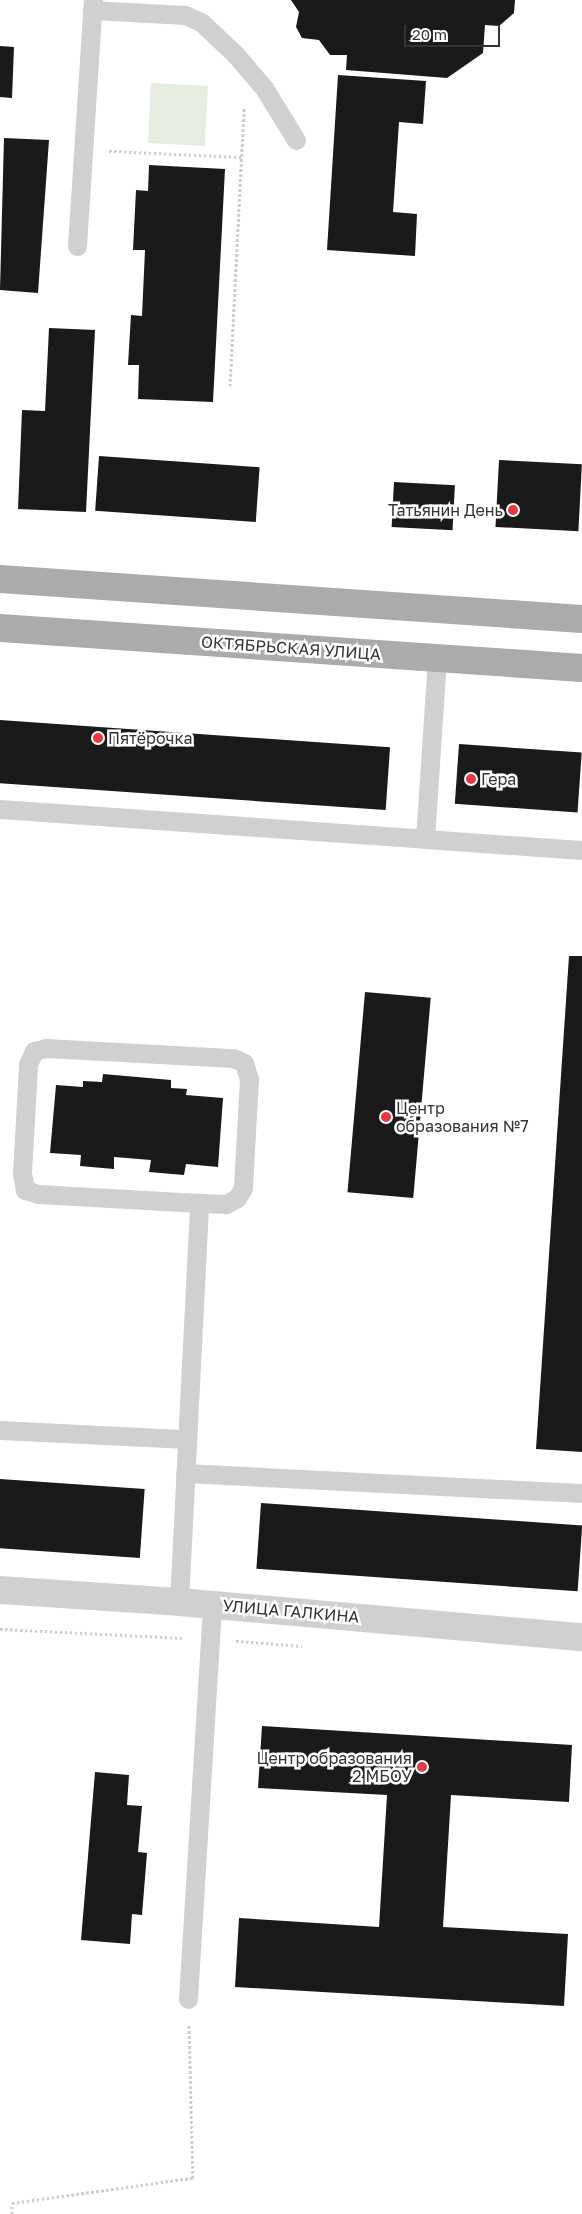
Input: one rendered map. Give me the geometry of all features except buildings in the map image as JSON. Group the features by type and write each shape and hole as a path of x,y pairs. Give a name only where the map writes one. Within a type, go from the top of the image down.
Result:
{"main road":[{"path":"0,580 582,619"},
{"name":"ОКТЯБРЬСКАЯ УЛИЦА","path":"0,628 582,668"}],"street":[{"name":"УЛИЦА ГАЛКИНА","path":"0,1590 212,1604 582,1636"}],"lane":[{"path":"77,246 93,5 185,15 201,22 246,66 264,88 296,140"},
{"path":"425,839 437,658"},
{"path":"0,809 582,850"},
{"path":"46,1048 233,1058 244,1063 249,1079 243,1188 237,1198 226,1204 199,1203 38,1194 25,1190 22,1173 28,1064 34,1050 46,1048"},
{"path":"179,1602 199,1203"},
{"path":"0,1430 187,1439"},
{"path":"185,1473 582,1493"},
{"path":"188,1999 212,1604"}],"path":[{"path":"230,386 246,66"},
{"path":"84,149 242,157"},
{"path":"0,1629 210,1639 308,1646"},
{"path":"12,2214 12,2203 194,2178 188,1999"}],"shaded area":[{"path":"151,83 208,86 205,146 148,143"}],"place":[{"name":"Татьянин День","path":"513,510"},
{"name":"Пятёрочка","path":"98,738"},
{"name":"Гера","path":"471,779"},
{"name":"Центр образования №7","path":"386,1117"},
{"name":"Центр образования 2 МБОУ","path":"422,1767"}]}
